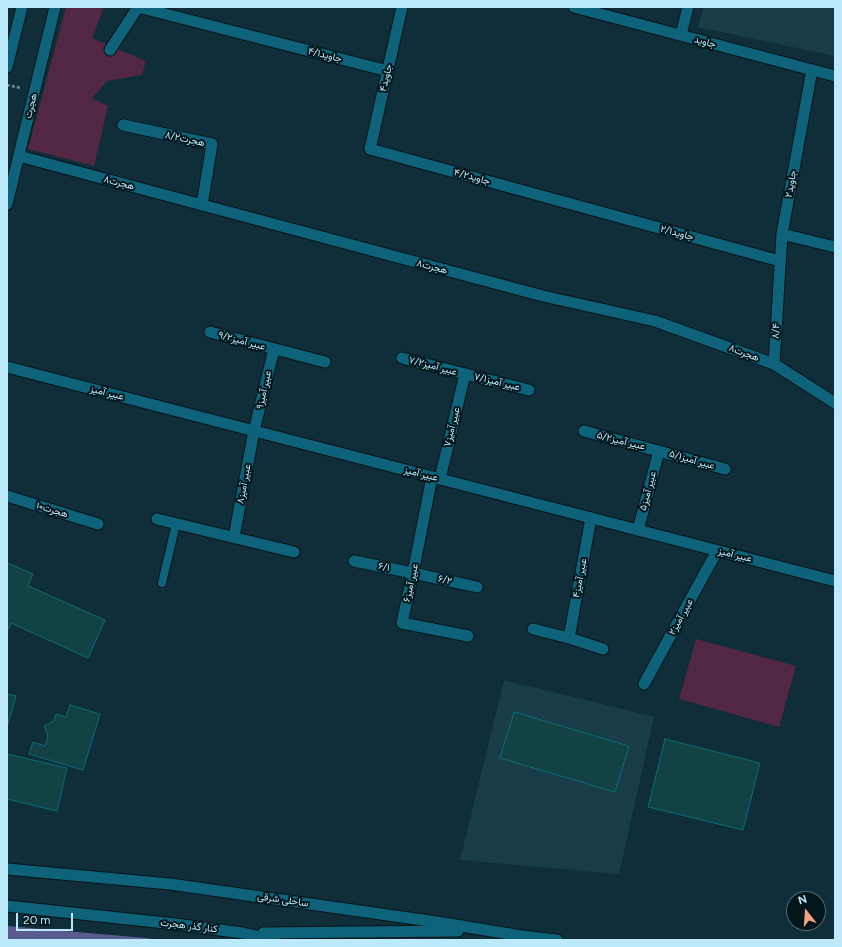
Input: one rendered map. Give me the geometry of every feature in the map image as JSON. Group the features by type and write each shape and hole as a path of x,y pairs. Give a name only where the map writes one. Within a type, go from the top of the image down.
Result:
{"street":[{"path":"7,64 22,7"},
{"name":"هجرت","path":"7,204 55,7"},
{"path":"110,50 138,7"},
{"name":"۴/۱جاوید","path":"138,7 388,72"},
{"name":"۴جاوید","path":"370,149 402,7"},
{"name":"جاوید","path":"574,7 835,76"},
{"path":"680,35 688,7"},
{"name":"۲جاوید","path":"778,298 782,234 812,70"},
{"name":"هجرت۸/۲","path":"122,125 212,144 202,205"},
{"name":"۴/۲جاوید","path":"370,149 575,205"},
{"name":"هجرت۸","path":"19,156 543,296 655,321 774,364 835,403"},
{"name":"۲/۱جاوید","path":"575,205 780,261"},
{"path":"782,234 835,247"},
{"name":"۸/۴","path":"774,364 778,298"},
{"name":"۹/۲عبیر آمیز","path":"210,332 325,362"},
{"name":"عبیر آمیز۹","path":"254,431 274,349"},
{"name":"۷/۲عبیر آمیز","path":"402,358 465,374"},
{"name":"عبیر آمیز","path":"7,367 835,581"},
{"name":"۷/۱عبیر آمیز","path":"465,374 530,390"},
{"name":"۷عبیر آمیز","path":"436,478 465,374"},
{"name":"۸عبیر آمیز","path":"234,537 254,431"},
{"name":"۵/۲عبیر آمیز","path":"584,431 659,451"},
{"name":"۵/۱عبیر آمیز","path":"659,451 725,469"},
{"name":"۵عبیر آمیز","path":"638,530 659,451"},
{"name":"۶عبیر آمیز","path":"436,478 402,623 468,636"},
{"name":"هجرت۱۰","path":"7,496 98,524"},
{"name":"۴عبیر آمیز","path":"569,638 591,518"},
{"path":"157,519 294,552"},
{"name":"۲عبیر آمیز","path":"644,684 717,551"},
{"name":"۶/۱","path":"354,561 413,573"},
{"name":"۶/۲","path":"413,573 477,587"},
{"path":"533,629 569,638 603,649"},
{"name":"ساحلی شرقی","path":"7,869 170,884 557,940"},
{"name":"کنار گذر هجرت","path":"7,906 168,923 243,933 274,940"},
{"path":"243,933 486,930"}],"lane":[{"path":"162,583 176,524"}],"shaded area":[{"path":"66,7 104,7 92,38 146,61 142,75 107,81 92,98 108,106 94,166 28,149"},
{"path":"704,7 835,7 835,56 698,27"},
{"path":"696,639 796,666 779,727 679,699"},
{"path":"504,680 654,717 619,874 460,860"}],"water":[{"path":"7,926 146,938 160,940 7,940"}],"building":[{"path":"7,563 33,574 28,586 105,620 88,658 11,623 7,632"},
{"path":"7,694 16,696 7,727"},
{"path":"70,705 100,714 83,770 29,754 33,742 45,746 48,736 44,726 54,721 56,714 66,717"},
{"path":"514,712 629,746 615,792 500,758"},
{"path":"665,739 760,763 743,830 648,807"},
{"path":"7,754 67,768 57,811 7,799"}]}
